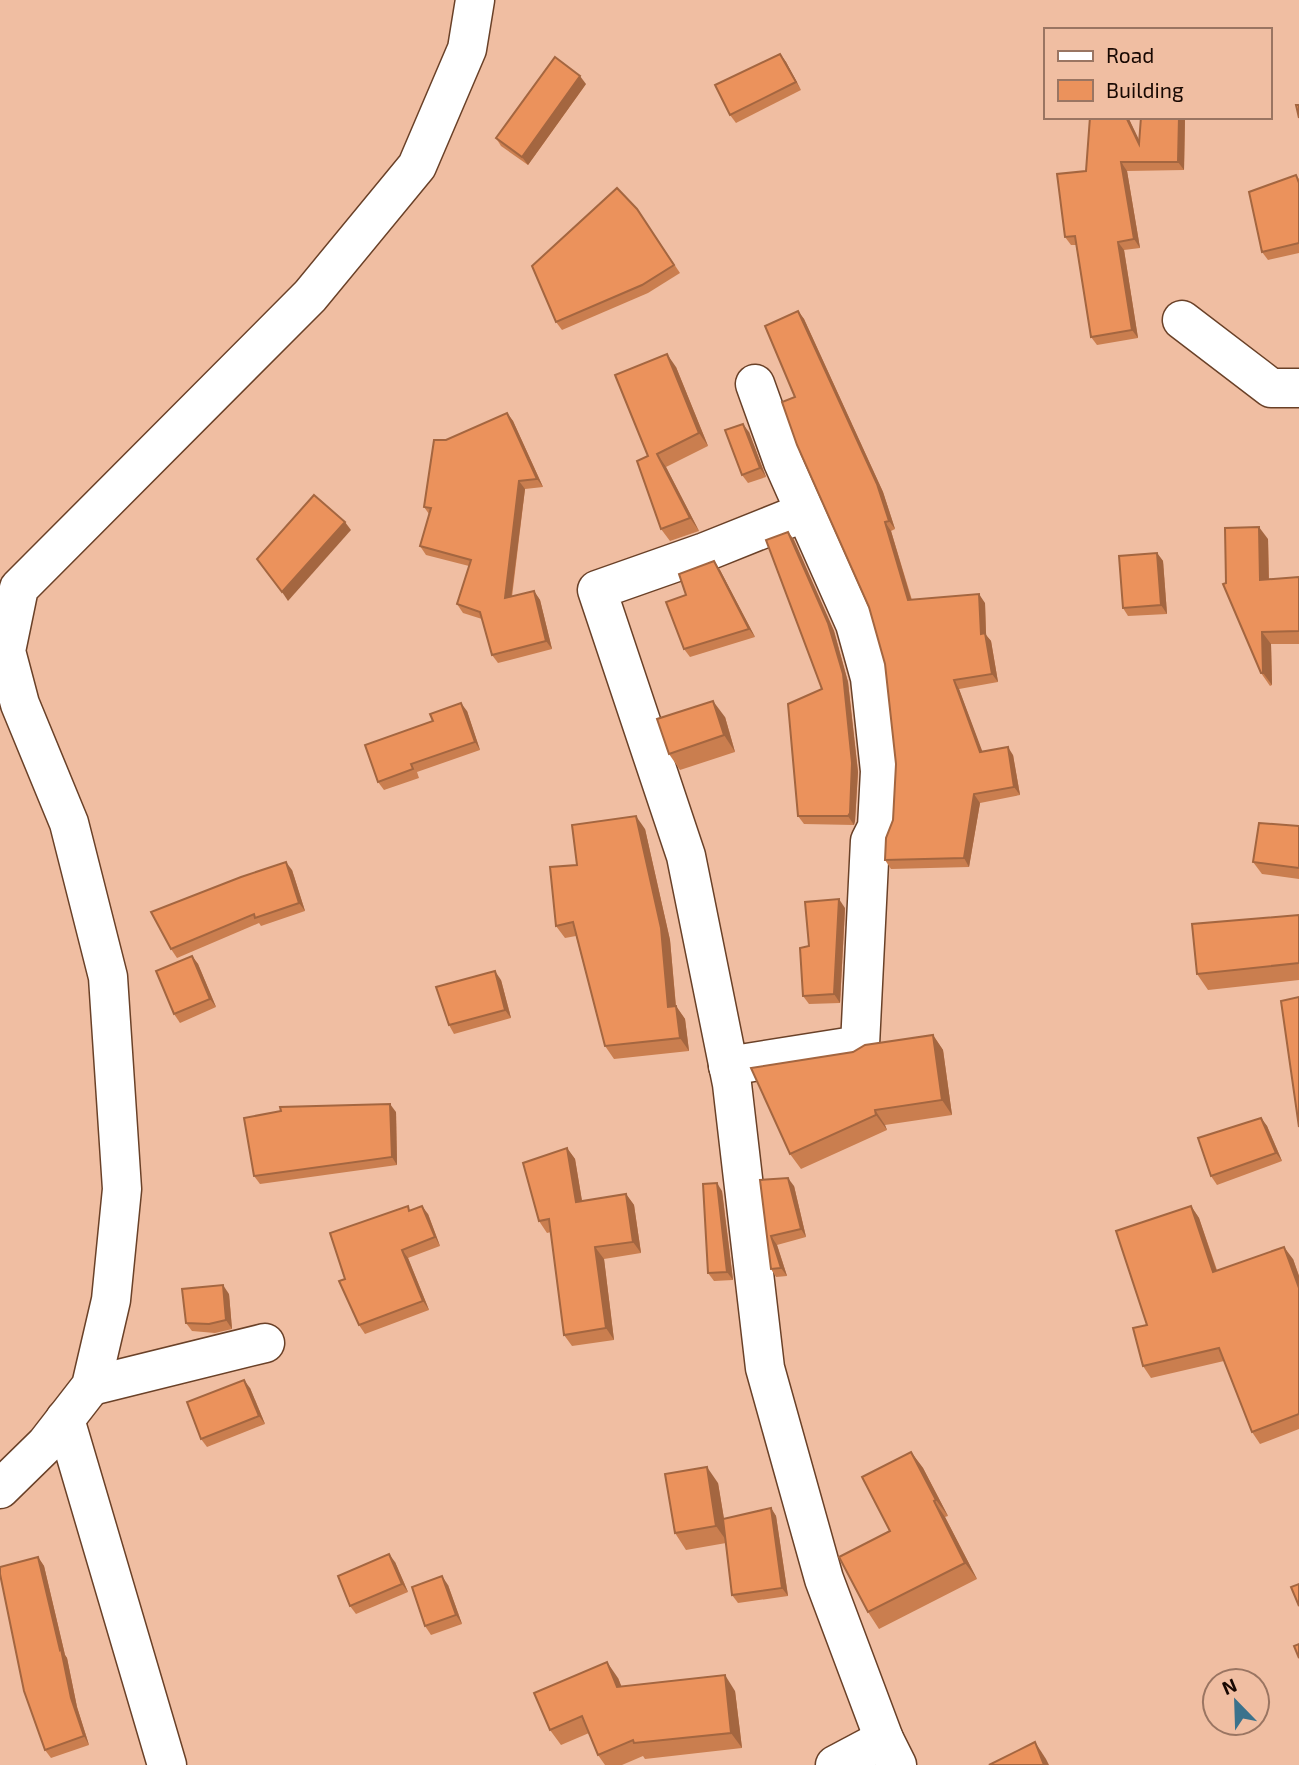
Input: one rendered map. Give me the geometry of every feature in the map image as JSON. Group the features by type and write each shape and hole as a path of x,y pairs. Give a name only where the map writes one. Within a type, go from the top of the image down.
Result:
{"street":[{"path":"0,1489 47,1444 91,1386 111,1300 122,1189 108,977 69,822 20,704 5,651 19,588 310,296 417,166 467,49 475,0"},
{"path":"1182,320 1271,388 1299,388"},
{"path":"728,1066 860,1045 870,841 877,827 880,771 870,678 855,624 783,462 755,383"},
{"path":"805,512 705,552 597,590 686,856 732,1084 765,1367 824,1579 890,1752 835,1765"},
{"path":"91,1386 265,1343"},
{"path":"0,1451 60,1426"},
{"path":"60,1426 167,1765"}],"building":[{"path":"780,54 796,82 730,115 715,85"},
{"path":"555,57 580,76 522,157 496,138"},
{"path":"1090,119 1127,119 1139,144 1141,119 1179,119 1178,162 1121,162 1134,239 1118,242 1132,330 1091,337 1075,236 1065,237 1057,174 1086,171"},
{"path":"1296,175 1299,183 1299,243 1262,252 1249,192"},
{"path":"617,188 637,209 674,265 642,285 556,322 532,266"},
{"path":"798,311 877,484 908,600 979,594 981,634 985,633 992,674 954,680 980,752 1008,747 1014,787 974,794 964,858 885,860 886,838 893,820 896,764 885,664 869,607 797,445 782,402 795,397 765,326"},
{"path":"667,354 699,433 657,454 690,518 661,529 637,461 648,456 615,375"},
{"path":"507,413 537,479 519,481 505,598 534,591 546,641 492,655 480,612 457,604 471,560 420,546 431,508 424,507 434,440 446,440"},
{"path":"743,424 760,468 742,475 725,430"},
{"path":"314,495 345,522 282,592 257,559"},
{"path":"1259,527 1260,580 1299,577 1299,631 1262,632 1263,673 1223,584 1226,583 1225,528"},
{"path":"788,532 828,623 843,674 852,763 848,816 798,816 788,704 822,689 766,540"},
{"path":"1157,553 1161,605 1123,608 1119,556"},
{"path":"714,561 749,629 684,649 666,602 686,595 679,574"},
{"path":"713,701 724,735 669,754 657,719"},
{"path":"461,703 475,742 411,764 413,769 378,782 365,745 433,721 430,714"},
{"path":"636,816 661,928 668,1007 676,1006 680,1038 605,1046 573,922 556,926 550,867 577,865 572,825"},
{"path":"1259,823 1299,826 1299,868 1253,862"},
{"path":"286,862 299,903 255,918 254,914 171,949 151,912"},
{"path":"839,899 834,994 803,996 800,948 809,946 805,902"},
{"path":"1299,915 1299,963 1197,974 1192,924"},
{"path":"192,956 210,999 174,1014 156,971"},
{"path":"495,971 505,1010 449,1025 436,987"},
{"path":"1299,997 1299,1127 1281,1001"},
{"path":"933,1035 942,1100 875,1110 876,1115 790,1154 751,1068 853,1052 865,1045"},
{"path":"390,1104 392,1157 254,1176 244,1118 281,1111 280,1107"},
{"path":"1261,1118 1276,1153 1211,1176 1198,1138"},
{"path":"567,1148 576,1202 626,1194 633,1242 595,1247 606,1328 564,1335 549,1219 539,1221 523,1163"},
{"path":"788,1178 801,1229 771,1236 781,1268 771,1269 760,1180"},
{"path":"717,1183 727,1272 708,1273 703,1184"},
{"path":"408,1206 409,1211 422,1206 435,1237 402,1250 423,1301 359,1325 339,1281 345,1279 330,1233"},
{"path":"1191,1206 1213,1272 1284,1247 1299,1288 1299,1414 1252,1432 1219,1348 1143,1366 1133,1328 1147,1325 1116,1231"},
{"path":"223,1285 226,1320 209,1324 186,1323 182,1289"},
{"path":"244,1380 259,1416 201,1439 187,1402"},
{"path":"911,1452 965,1563 868,1612 839,1557 890,1531 862,1477"},
{"path":"707,1467 716,1526 675,1533 665,1474"},
{"path":"771,1508 782,1588 732,1595 723,1519"},
{"path":"389,1554 402,1584 350,1606 338,1576"},
{"path":"38,1557 71,1698 84,1736 45,1750 24,1691 0,1574 0,1567"},
{"path":"442,1576 456,1615 425,1626 412,1587"},
{"path":"1299,1584 1299,1606 1291,1587"},
{"path":"1299,1644 1299,1658 1294,1646"},
{"path":"607,1662 617,1687 725,1675 731,1733 634,1743 633,1740 598,1755 582,1716 550,1730 534,1693"},
{"path":"1035,1742 1044,1765 989,1765"}]}
